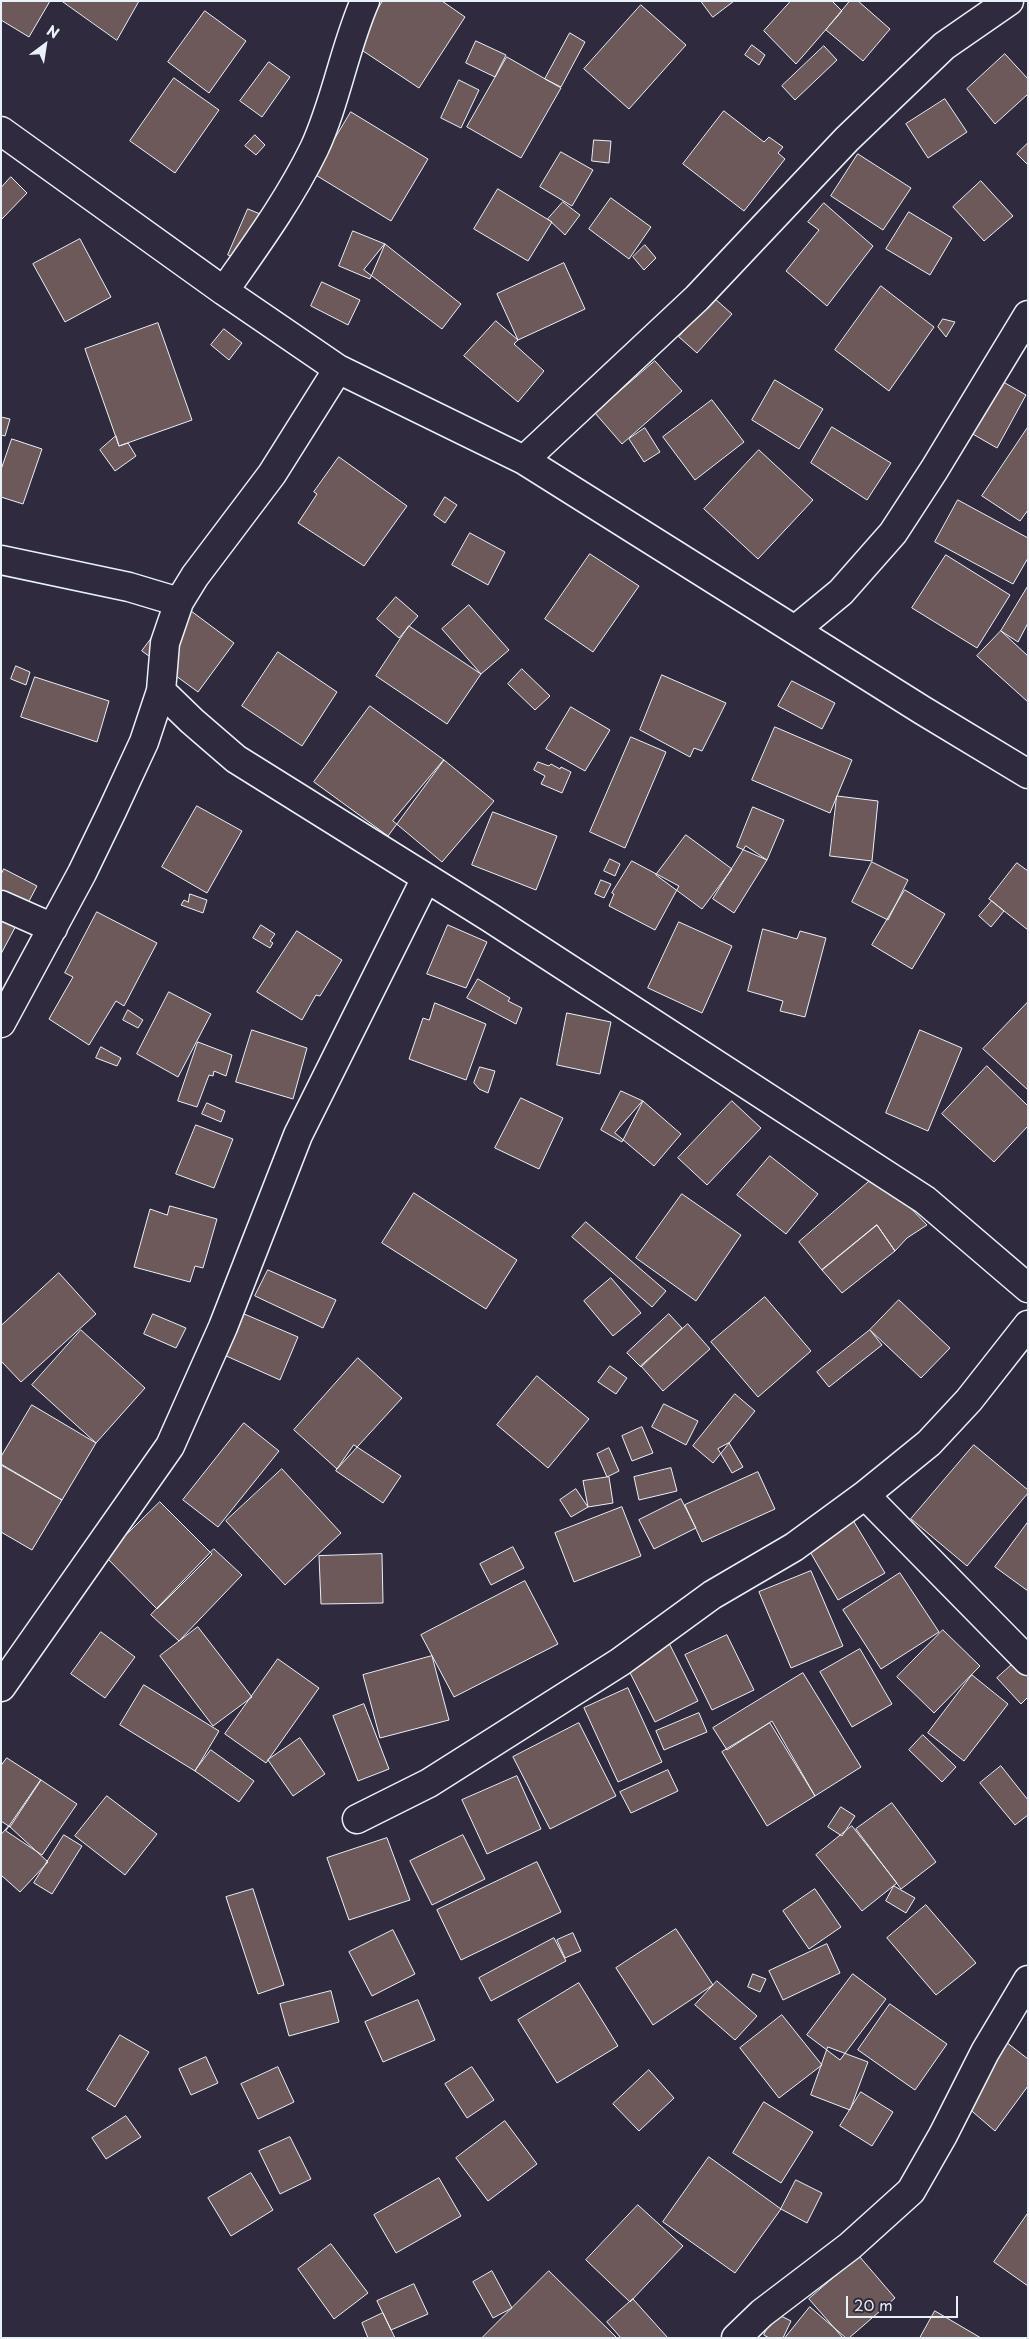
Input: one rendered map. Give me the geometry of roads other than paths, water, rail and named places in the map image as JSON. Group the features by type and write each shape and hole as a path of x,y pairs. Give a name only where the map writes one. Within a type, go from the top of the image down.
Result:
{"street":[{"path":"224,291 279,211 314,148 335,89 352,30 365,1"},
{"path":"524,460 697,298 847,139 944,46 1009,1"},
{"path":"1,131 224,291 338,370 524,460 922,710 1028,774"},
{"path":"795,630 841,592 893,533 934,470 1028,315"},
{"path":"1,1023 82,873 144,742 161,691 165,643 179,602 195,576 272,474 338,370"},
{"path":"1,560 129,586 179,602"},
{"path":"161,691 236,759 489,917 924,1200 1028,1288"},
{"path":"1,1687 170,1446 223,1328 298,1135 426,878"},
{"path":"1,905 53,928"},
{"path":"357,1819 429,1783 620,1662 712,1595 794,1547 865,1495 929,1443 969,1400 1028,1325"},
{"path":"865,1495 1028,1661"},
{"path":"736,2338 762,2313 850,2246 912,2191 943,2135 984,2052 1028,1980"}]}
